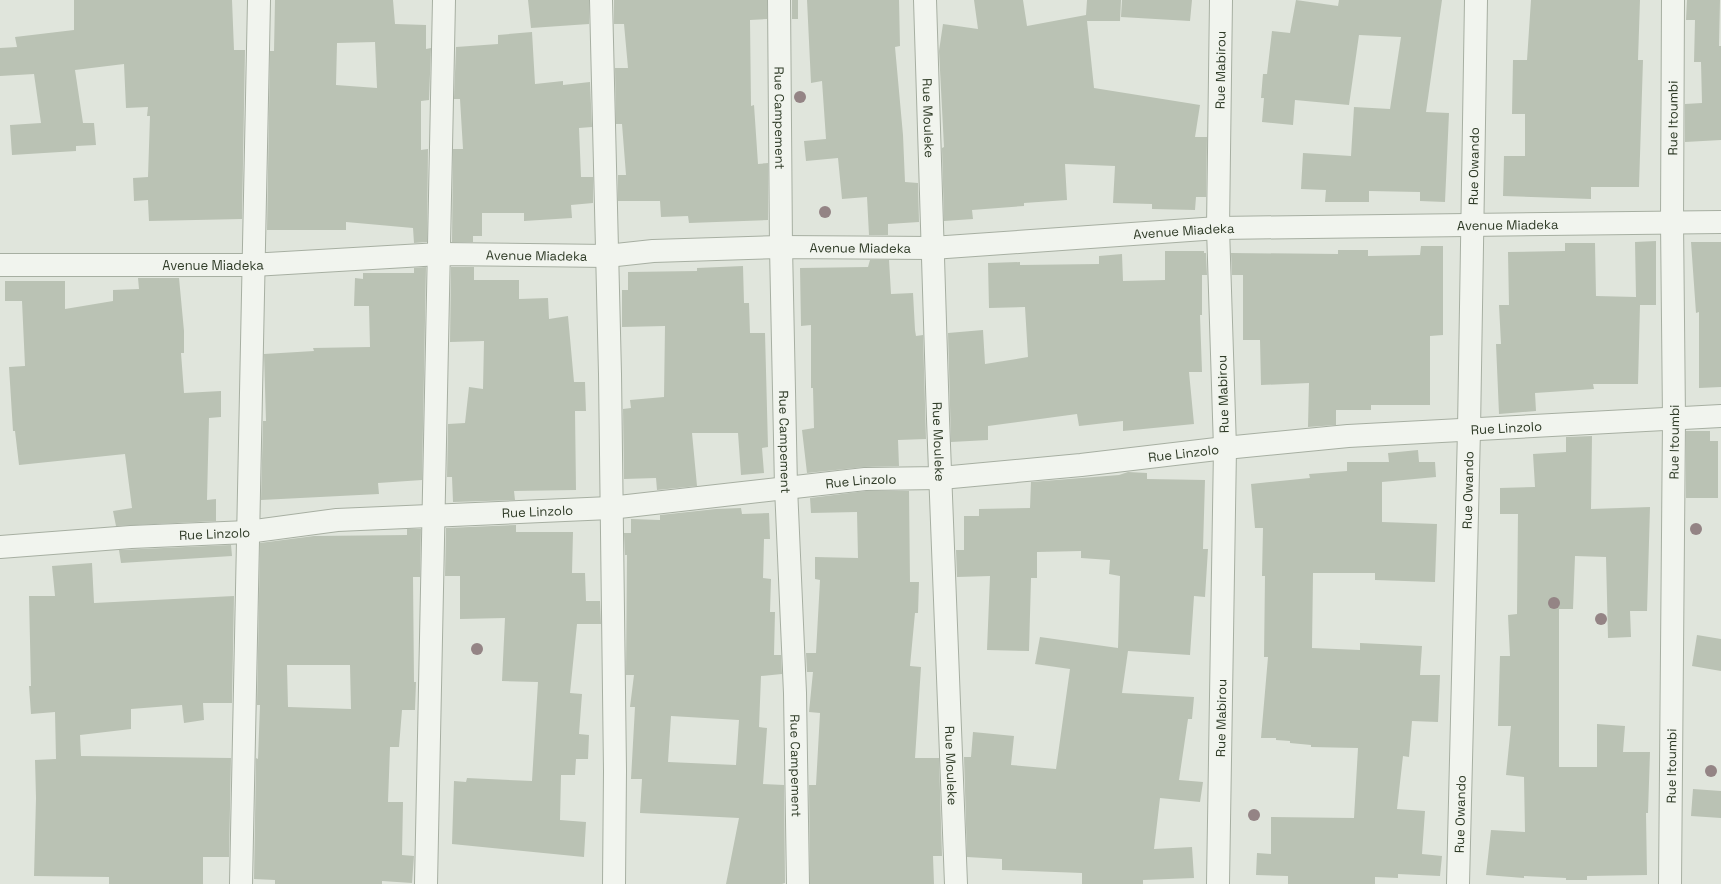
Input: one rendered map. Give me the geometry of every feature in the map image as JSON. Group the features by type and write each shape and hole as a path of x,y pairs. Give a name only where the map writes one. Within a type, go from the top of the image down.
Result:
{"street":[{"path":"240,884 258,0"},
{"path":"426,884 444,0"},
{"path":"601,0 610,374 610,508 615,771 614,884"},
{"name":"Rue Campement","path":"779,0 781,247 786,487 796,693 798,884"},
{"name":"Rue Mouleke","path":"925,0 940,478 956,884"},
{"name":"Rue Mabirou","path":"1218,884 1225,448 1218,228 1221,0"},
{"name":"Rue Owando","path":"1458,884 1469,430 1476,0"},
{"name":"Rue Itoumbi","path":"1670,884 1674,420 1672,221 1673,0"},
{"name":"Avenue Miadeka","path":"0,265 252,265 440,254 606,256 653,251 781,247 932,248 1218,228 1672,221 1721,222"},
{"name":"Rue Linzolo","path":"0,547 132,537 248,532 337,520 610,508 865,479 940,478 1081,465 1225,448 1348,436 1583,423 1674,420 1721,416"}],"building":[{"path":"74,0 232,0 234,50 245,50 242,219 149,221 148,200 134,201 133,178 148,177 150,116 147,116 148,107 126,108 124,64 75,70 83,123 94,123 96,145 76,146 76,151 12,155 10,125 41,123 34,74 0,76 0,48 17,47 15,37 74,30"},
{"path":"275,0 393,0 395,24 426,25 426,49 431,48 429,100 421,101 421,150 428,149 427,242 414,243 413,228 346,222 346,230 267,230 270,51 274,51","holes":["375,42 377,88 336,85 337,43"]},
{"path":"528,0 589,0 589,24 531,28"},
{"path":"614,0 767,0 767,19 750,20 751,106 754,105 758,164 768,163 768,220 689,223 688,216 661,217 660,201 618,201 618,175 626,175 622,124 616,124 615,68 628,68 624,24 614,24"},
{"path":"792,0 798,0 798,19 792,19"},
{"path":"807,0 899,0 900,46 895,47 903,135 905,182 918,183 919,222 888,224 888,235 869,235 867,197 842,199 838,158 806,161 804,141 826,139 822,81 811,83"},
{"path":"974,0 1023,0 1027,26 1086,15 1087,0 1121,0 1120,21 1087,21 1094,88 1200,105 1195,137 1207,137 1206,197 1196,197 1195,210 1152,209 1152,204 1113,203 1115,166 1065,164 1067,200 1024,203 1024,206 972,210 973,219 944,221 942,148 944,147 939,51 943,24 978,29"},
{"path":"1122,0 1192,0 1190,21 1121,17"},
{"path":"1296,0 1338,6 1339,0 1442,0 1426,112 1449,113 1445,202 1420,201 1420,192 1369,191 1369,202 1325,202 1326,190 1301,189 1303,153 1351,156 1354,107 1390,109 1401,37 1359,35 1349,105 1295,100 1293,125 1262,122 1264,98 1261,98 1263,74 1267,74 1272,31 1290,33"},
{"path":"1531,0 1640,0 1638,60 1643,60 1639,187 1591,187 1591,199 1503,196 1504,156 1525,156 1525,114 1512,114 1513,60 1527,60"},
{"path":"1687,0 1720,0 1719,46 1721,46 1721,140 1685,142 1685,104 1702,103 1701,62 1694,62 1695,20 1686,20"},
{"path":"532,32 535,84 563,81 563,85 590,82 592,127 579,128 581,177 593,177 593,203 571,205 572,218 524,221 524,213 482,213 482,236 473,236 473,242 452,242 453,149 463,149 460,99 454,99 456,47 498,44 498,35"},
{"path":"1656,241 1656,305 1640,305 1638,384 1593,384 1594,389 1535,393 1536,411 1499,414 1496,344 1501,344 1499,305 1509,305 1508,252 1565,251 1565,243 1595,243 1596,296 1636,297 1635,242"},
{"path":"1691,242 1721,242 1721,387 1699,388 1699,312 1696,313"},
{"path":"1421,246 1443,246 1443,335 1430,336 1430,405 1371,405 1371,410 1336,410 1336,425 1308,427 1309,383 1261,385 1260,340 1243,340 1243,275 1232,275 1231,253 1338,254 1338,250 1368,250 1368,256 1420,255"},
{"path":"1165,251 1204,251 1204,253 1206,253 1207,275 1202,275 1202,315 1200,315 1202,372 1189,372 1194,424 1123,431 1123,421 1079,426 1077,414 988,426 988,440 951,442 948,333 983,330 985,364 1028,357 1025,307 989,308 988,263 1020,262 1020,265 1099,264 1099,256 1122,254 1123,281 1165,280"},
{"path":"870,260 889,260 891,294 913,293 916,336 923,335 926,439 898,440 899,466 864,467 807,473 802,430 814,428 813,388 811,388 811,325 801,326 800,268 868,267"},
{"path":"743,266 744,303 749,303 750,333 765,333 768,447 762,448 764,473 741,475 738,433 692,433 697,486 657,490 656,478 624,479 623,409 631,408 630,400 664,397 665,326 622,327 622,290 628,290 628,272 697,271 697,268"},
{"path":"426,267 422,480 378,483 379,494 261,500 263,421 266,421 264,354 314,351 313,348 370,347 369,306 354,306 355,278 363,279 363,273 414,273 414,268"},
{"path":"451,267 474,267 474,280 519,280 519,299 548,298 549,319 568,316 574,382 585,382 586,411 575,411 576,490 514,491 515,500 453,502 452,477 447,477 448,424 465,423 469,387 483,389 484,341 450,342"},
{"path":"138,278 179,278 184,331 184,353 181,353 184,393 221,391 221,417 209,418 207,500 216,499 216,521 116,526 113,511 132,508 125,454 19,465 15,431 13,431 9,367 25,366 22,301 5,301 5,281 65,281 65,309 113,301 113,290 139,289"},
{"path":"1686,431 1710,431 1710,441 1718,441 1718,498 1686,498"},
{"path":"1592,436 1591,509 1650,507 1647,611 1630,611 1631,637 1608,638 1606,557 1575,556 1573,609 1559,609 1559,767 1597,767 1597,724 1625,726 1623,752 1650,752 1648,813 1646,813 1647,875 1587,876 1587,880 1566,880 1566,878 1524,876 1524,878 1486,875 1491,830 1525,832 1524,777 1506,775 1511,726 1498,726 1500,656 1510,656 1508,615 1517,614 1518,514 1500,514 1500,488 1535,487 1533,454 1566,452 1566,437"},
{"path":"1418,450 1419,462 1435,462 1436,477 1382,482 1382,522 1437,524 1435,582 1375,580 1375,573 1313,573 1312,648 1360,650 1360,643 1422,646 1420,675 1440,675 1438,722 1412,721 1409,757 1403,756 1397,809 1425,811 1422,854 1442,856 1440,876 1398,874 1398,878 1375,877 1375,884 1288,884 1288,876 1256,875 1257,853 1271,854 1271,817 1354,818 1358,748 1311,747 1311,745 1276,740 1276,738 1261,738 1268,657 1264,657 1265,576 1262,576 1263,528 1255,528 1251,484 1310,478 1309,474 1347,471 1347,462 1389,462 1388,453"},
{"path":"1128,472 1147,473 1147,479 1205,480 1203,549 1208,549 1205,597 1194,596 1190,655 1128,651 1122,693 1194,697 1192,719 1188,719 1179,780 1203,782 1200,802 1160,798 1154,849 1192,847 1194,878 1143,880 1143,884 1082,884 1082,873 1002,870 1002,859 967,857 964,757 971,757 973,732 1014,736 1011,765 1056,769 1070,669 1035,664 1040,637 1118,648 1120,576 1109,574 1110,560 1081,558 1081,551 1037,552 1037,578 1031,578 1029,651 987,650 990,576 957,577 956,550 964,550 964,516 979,516 979,509 1030,508 1031,482 1119,475"},
{"path":"866,491 909,491 910,582 919,582 918,613 915,613 910,666 921,667 915,758 939,758 942,856 933,856 934,884 810,884 809,785 816,785 820,713 809,712 813,672 807,672 806,653 816,653 820,580 815,579 815,557 858,558 857,512 811,513 810,498"},
{"path":"741,508 742,514 769,513 770,539 764,539 763,578 771,579 770,612 775,612 774,655 781,655 782,674 761,676 759,727 767,728 763,784 784,785 785,883 782,884 726,884 739,818 640,813 642,779 631,779 635,707 630,707 634,675 626,675 627,555 625,555 624,533 631,533 631,519 660,520 660,515","holes":["671,716 739,720 736,765 668,762"]},
{"path":"516,525 516,532 573,532 572,573 585,573 586,601 600,601 601,624 577,624 570,693 582,694 579,734 589,735 588,759 576,759 575,775 561,775 560,820 586,822 584,857 452,844 454,781 466,782 467,778 532,781 538,682 502,681 505,618 460,619 460,576 445,576 446,528"},
{"path":"407,529 421,529 420,577 413,577 414,682 416,682 415,710 402,710 399,747 390,747 388,802 403,802 402,855 414,856 412,883 382,881 382,884 275,884 275,880 254,879 256,758 258,759 260,705 257,705 260,543 314,536 407,535","holes":["287,665 350,665 351,709 288,707"]},
{"path":"231,545 232,556 121,563 119,550"},
{"path":"92,563 94,603 234,596 232,703 203,703 204,720 184,723 182,705 131,709 131,729 80,735 81,756 231,758 229,857 203,857 203,884 109,884 109,877 34,876 36,798 35,760 56,759 55,712 31,714 29,686 31,686 29,596 55,596 52,566"},
{"path":"1697,635 1721,639 1721,671 1692,666"},
{"path":"1693,789 1721,791 1721,818 1691,816"}]}
